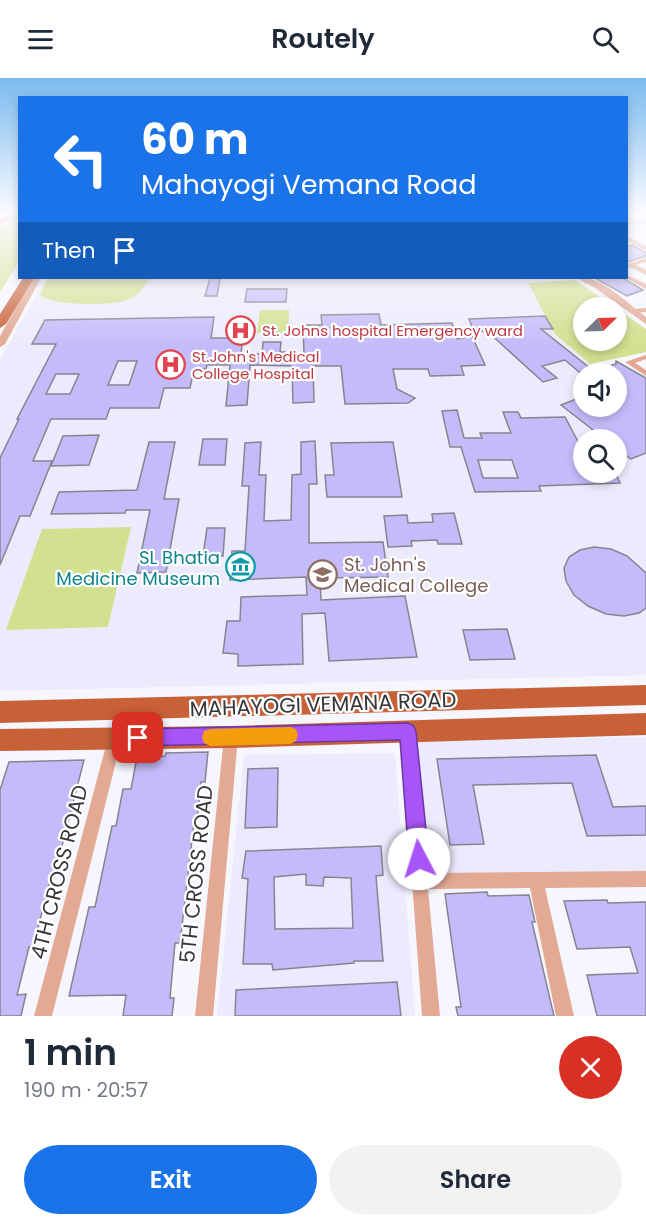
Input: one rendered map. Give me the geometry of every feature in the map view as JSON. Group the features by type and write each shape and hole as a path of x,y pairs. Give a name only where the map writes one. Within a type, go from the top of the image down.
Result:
{"main road":[{"path":"0,305 18,277"},
{"path":"0,324 27,279"},
{"name":"MAHAYOGI VEMANA ROAD","path":"0,712 646,695"},
{"name":"MAHAYOGI VEMANA ROAD","path":"0,740 231,737 646,724"}],"street":[{"path":"629,265 646,260"},
{"path":"629,265 646,273"},
{"path":"628,278 646,287"},
{"path":"0,344 36,279"},
{"path":"583,279 646,321"},
{"path":"633,311 646,310"},
{"path":"646,357 629,362 646,374"},
{"path":"408,732 431,1016"},
{"name":"5TH CROSS ROAD","path":"204,1016 231,737"},
{"name":"4TH CROSS ROAD","path":"44,1016 115,738"},
{"path":"421,881 646,879"},
{"path":"536,880 564,1016"}],"shaded area":[{"name":"St. John's Medical College","path":"45,279 526,279 555,334 573,348 573,351 576,351 591,363 573,363 573,417 627,417 627,405 646,404 646,675 0,691 0,360"},
{"path":"646,737 646,871 431,876 414,741"},
{"path":"395,753 415,1016 217,1016 244,755"}],"green space":[{"path":"0,258 18,258 18,264 0,292"},
{"path":"48,279 149,279 135,296 119,302 69,303 47,299 40,295"},
{"path":"575,280 600,297 573,297 573,349 555,334 528,283"},
{"path":"260,310 289,310 288,333 257,333"},
{"path":"627,316 646,329 646,352 589,363 575,351 627,351"},
{"path":"131,527 108,627 6,630 42,529"}],"building":[{"path":"628,258 640,258 628,262"},
{"path":"210,279 220,279 217,296 205,296"},
{"path":"597,279 625,279 643,290 627,296"},
{"path":"247,289 287,289 286,302 245,302"},
{"path":"379,314 381,325 452,323 457,339 472,336 485,365 461,366 464,375 430,376 428,369 393,369 397,389 415,398 408,403 345,404 341,366 313,366 314,402 293,403 292,366 250,365 247,405 226,406 230,365 207,365 206,369 194,369 190,388 164,388 159,408 110,408 106,419 51,419 33,461 52,461 30,516 20,516 0,565 0,458 19,419 17,419 56,344 32,344 45,320 214,317 211,338 228,338 229,325 244,325 241,354 262,354 263,342 281,342 280,352 304,354 303,325 322,325 321,315","holes":["118,361 137,361 129,385 108,385","56,374 79,374 70,394 46,394"]},
{"path":"545,316 553,329 541,329 584,363 573,363 573,367 565,360 542,366 557,378 543,382 487,331 474,332 469,319"},
{"path":"627,367 646,378 646,453 631,459 627,456 627,429 592,429 576,417 627,417"},
{"path":"573,400 573,414 561,405"},
{"path":"457,410 464,438 482,438 480,433 511,433 503,412 518,412 521,418 565,417 573,432 573,483 620,483 539,486 541,491 475,492 461,447 450,447 442,411","holes":["478,460 512,460 518,478 483,478"]},
{"path":"99,435 89,465 51,466 63,436"},
{"path":"203,439 227,439 225,465 199,465"},
{"path":"315,441 317,484 309,484 309,543 383,542 388,577 320,578 321,600 405,596 417,657 329,661 325,613 302,614 303,664 238,666 238,654 223,653 227,621 240,621 241,597 307,595 306,577 230,580 232,551 245,551 249,486 242,486 245,443 261,442 259,475 266,475 264,521 291,520 292,475 301,474 301,442"},
{"path":"149,442 175,442 164,499 179,499 166,572 137,573 150,510 126,510 125,513 51,514 59,492 137,490"},
{"path":"393,442 402,497 327,497 325,475 334,475 331,443"},
{"path":"454,513 462,544 438,544 437,540 411,541 412,546 388,547 384,516 407,515 408,523 433,522 432,514"},
{"path":"207,528 225,528 223,556 203,556"},
{"path":"594,547 611,549 627,556 646,573 646,608 639,613 624,616 606,614 588,606 574,595 566,581 564,568 569,557 580,550"},
{"path":"507,629 515,659 470,660 463,630"},
{"path":"208,752 205,782 201,782 197,822 194,823 180,943 175,943 170,998 174,998 172,1016 123,1016 126,995 69,996 89,907 95,907 112,826 116,826 123,789 131,789 137,757 165,756 166,753"},
{"path":"596,755 613,807 646,806 646,835 587,836 572,783 473,785 484,844 450,845 437,759"},
{"path":"84,760 54,877 51,877 33,947 29,947 17,995 26,994 21,1016 0,1016 0,790 9,762"},
{"path":"278,768 277,827 245,828 248,769"},
{"path":"381,846 383,875 376,876 383,961 354,961 354,963 273,970 272,964 243,964 248,879 242,878 246,851","holes":["306,874 306,885 323,886 324,877 351,878 353,928 275,929 274,877"]},
{"path":"487,892 488,896 529,895 535,922 532,922 554,1016 458,1016 456,1007 461,1007 445,894"},
{"path":"607,900 608,903 646,902 646,1016 597,1016 587,975 638,973 630,947 577,949 564,901"},
{"path":"397,982 401,1016 235,1016 236,990"}],"slow traffic":[{"path":"210,737 290,735"}],"place":[{"name":"St. Johns hospital Emergency ward","path":"241,330"},
{"name":"St.John's Medical College Hospital","path":"171,365"},
{"name":"SL Bhatia Medicine Museum","path":"241,567"},
{"name":"St. John's Medical College","path":"323,574"}],"route":[{"path":"138,738 408,732 419,859"}]}
